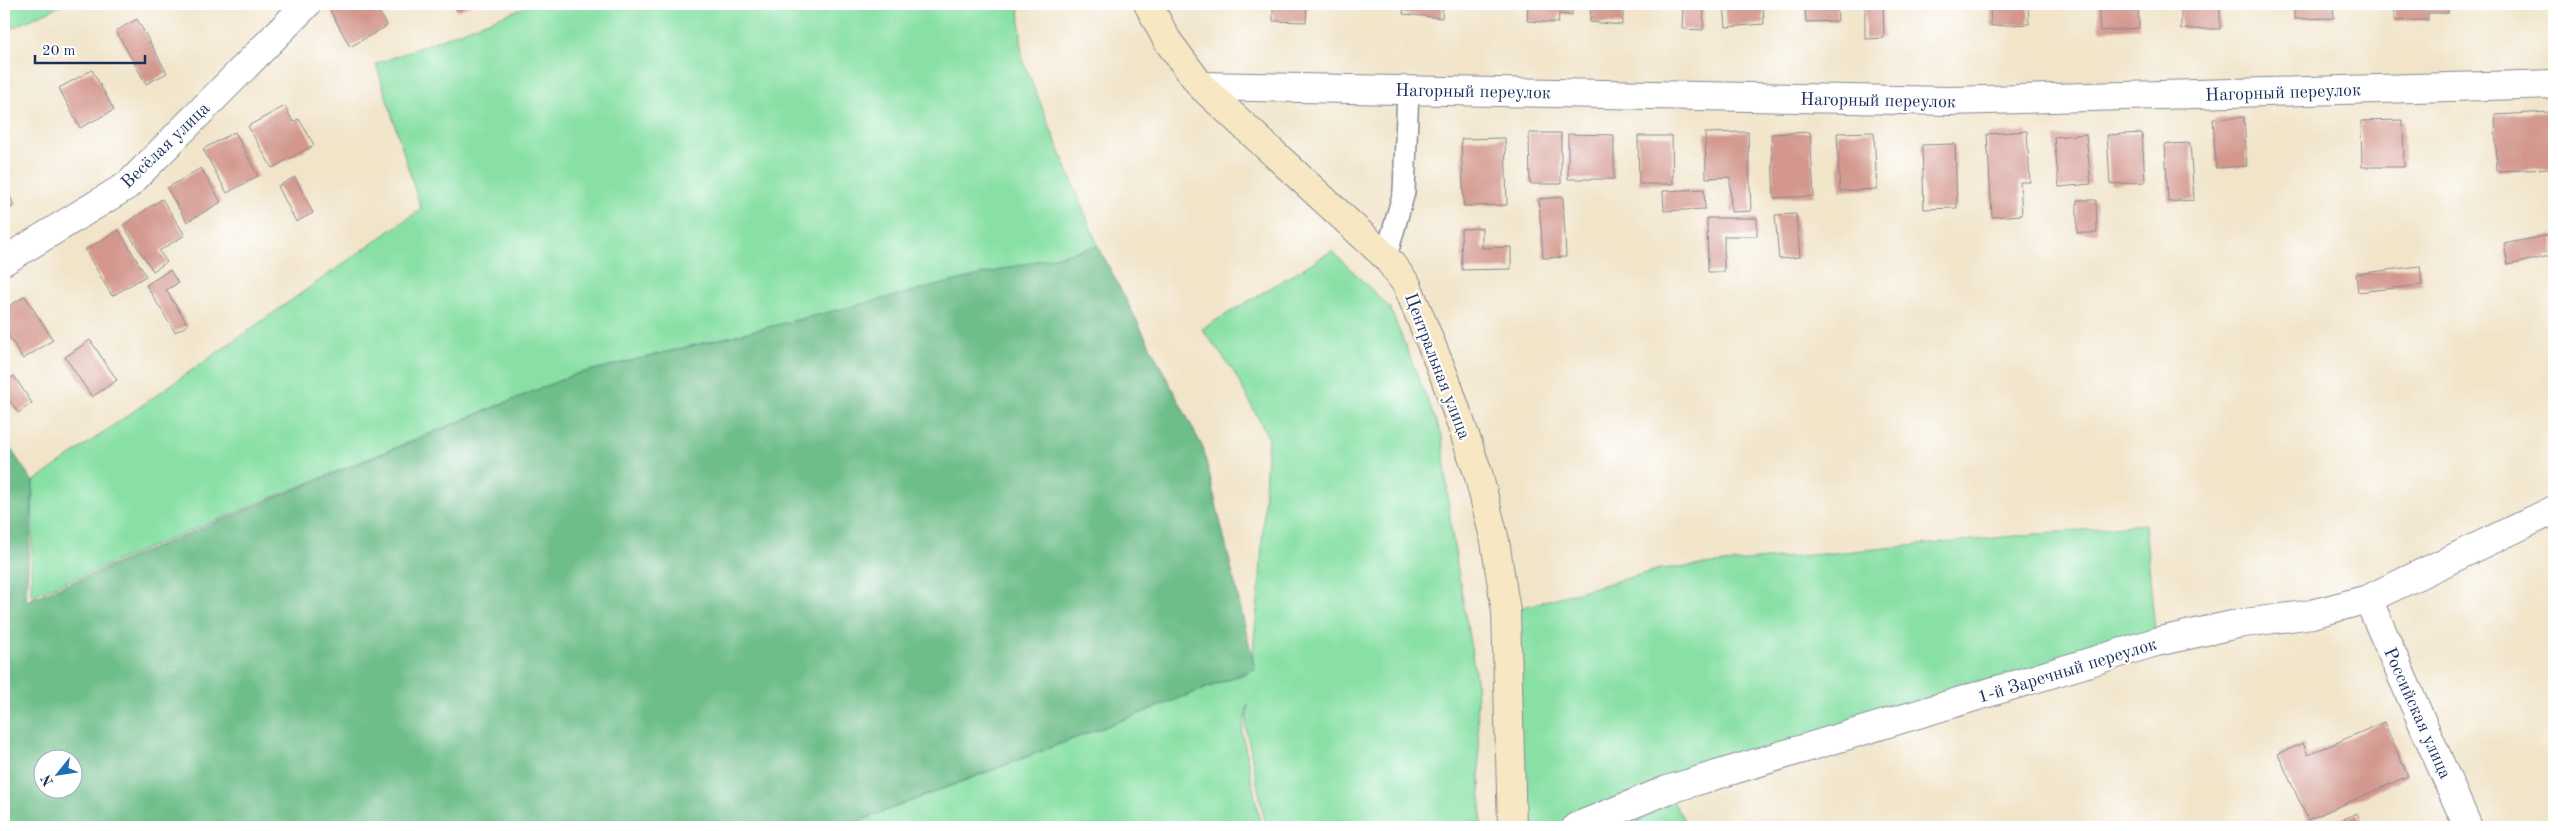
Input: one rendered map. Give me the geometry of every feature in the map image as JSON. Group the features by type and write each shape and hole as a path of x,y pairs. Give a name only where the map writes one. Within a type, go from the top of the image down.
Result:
{"street":[{"name":"Весёлая улица","path":"4,261 128,185 306,4"},
{"name":"Центральная улица","path":"1148,4 1167,40 1201,86 1386,257 1407,285 1446,378 1478,473 1495,541 1506,612 1512,827"},
{"name":"Нагорный переулок","path":"1201,86 1950,102 2554,84"},
{"name":"1-й Заречный переулок","path":"1576,827 1667,790 2156,642 2237,624 2312,614 2368,598 2554,510"},
{"name":"Российская улица","path":"2368,598 2468,827"}],"lane":[{"path":"1386,257 1404,192 1408,90"}],"green space":[{"path":"4,4 64,4 4,32"},
{"path":"533,4 1019,4 1022,58 1098,246 573,375 31,596 33,482 421,209 376,64"},
{"path":"1098,246 1203,448 1255,669 843,827 4,827 4,439 33,482 26,601 573,375"},
{"path":"1332,251 1390,308 1442,436 1451,528 1476,679 1482,827 1266,827 1246,729 1248,705 1242,732 1261,827 844,827 1251,671 1260,579 1268,437 1234,372 1202,329"},
{"path":"2145,524 2156,642 1667,791 1688,827 1512,827 1506,612 1660,569"}],"building":[{"path":"336,4 362,4 363,7 375,4 387,26 350,47 329,8"},
{"path":"454,4 474,4 457,11"},
{"path":"1273,4 1307,4 1306,22 1273,21"},
{"path":"1404,4 1443,4 1442,18 1403,14"},
{"path":"1528,4 1572,4 1572,15 1559,14 1558,23 1527,21"},
{"path":"1591,4 1624,4 1622,25 1590,22"},
{"path":"1683,4 1704,4 1703,30 1682,29"},
{"path":"1724,4 1763,4 1764,24 1726,27"},
{"path":"1805,4 1837,4 1838,21 1806,22"},
{"path":"1865,4 1883,4 1884,38 1865,39"},
{"path":"1990,4 2028,4 2029,24 1991,26"},
{"path":"2098,4 2138,4 2139,28 2100,31"},
{"path":"2294,4 2333,4 2334,18 2294,19"},
{"path":"2394,4 2448,4 2448,13 2428,13 2428,20 2394,21"},
{"path":"2181,5 2220,5 2220,29 2181,29"},
{"path":"137,19 167,73 146,84 116,31"},
{"path":"92,70 114,110 80,128 59,88"},
{"path":"285,106 293,122 299,119 314,145 272,168 248,126"},
{"path":"2550,112 2552,169 2497,171 2495,115"},
{"path":"2244,117 2247,166 2216,168 2213,119"},
{"path":"2403,120 2404,167 2362,167 2361,121"},
{"path":"2027,131 2030,182 2020,182 2022,215 1992,217 1987,134"},
{"path":"235,132 258,176 227,193 203,149"},
{"path":"1748,132 1751,211 1731,212 1730,177 1706,178 1705,133"},
{"path":"1810,132 1814,196 1774,198 1771,134"},
{"path":"1874,132 1877,189 1840,191 1837,133"},
{"path":"1529,133 1561,133 1561,184 1530,184"},
{"path":"2142,133 2145,182 2110,184 2107,135"},
{"path":"1568,134 1614,135 1614,179 1568,179"},
{"path":"2086,134 2091,184 2059,187 2054,137"},
{"path":"1638,136 1672,136 1673,184 1639,184"},
{"path":"1505,138 1507,205 1464,206 1461,139"},
{"path":"2190,143 2194,200 2168,202 2165,144"},
{"path":"1955,144 1957,208 1924,209 1922,145"},
{"path":"201,168 221,202 187,222 167,188"},
{"path":"295,177 313,213 296,222 278,186"},
{"path":"4,181 14,206 4,210"},
{"path":"1704,189 1705,209 1664,211 1663,191"},
{"path":"1563,197 1566,257 1543,258 1539,199"},
{"path":"162,199 185,235 159,251 167,262 153,271 123,225"},
{"path":"2077,200 2096,200 2097,233 2077,233"},
{"path":"1796,214 1800,257 1779,259 1775,215"},
{"path":"1707,218 1757,218 1757,236 1724,236 1724,272 1708,272"},
{"path":"1482,228 1482,248 1511,247 1511,269 1462,270 1461,229"},
{"path":"119,230 146,276 112,296 85,250"},
{"path":"2554,234 2554,255 2508,265 2504,244"},
{"path":"2420,266 2422,285 2358,292 2356,274"},
{"path":"170,270 178,283 166,290 188,325 175,332 146,285"},
{"path":"25,296 53,340 23,359 4,328 4,309"},
{"path":"90,340 117,380 92,397 65,357"},
{"path":"14,376 32,403 18,413 4,393 4,383"},
{"path":"2384,722 2408,776 2308,820 2278,754 2303,743 2308,755"},
{"path":"2357,813 2363,827 2325,827"}]}
